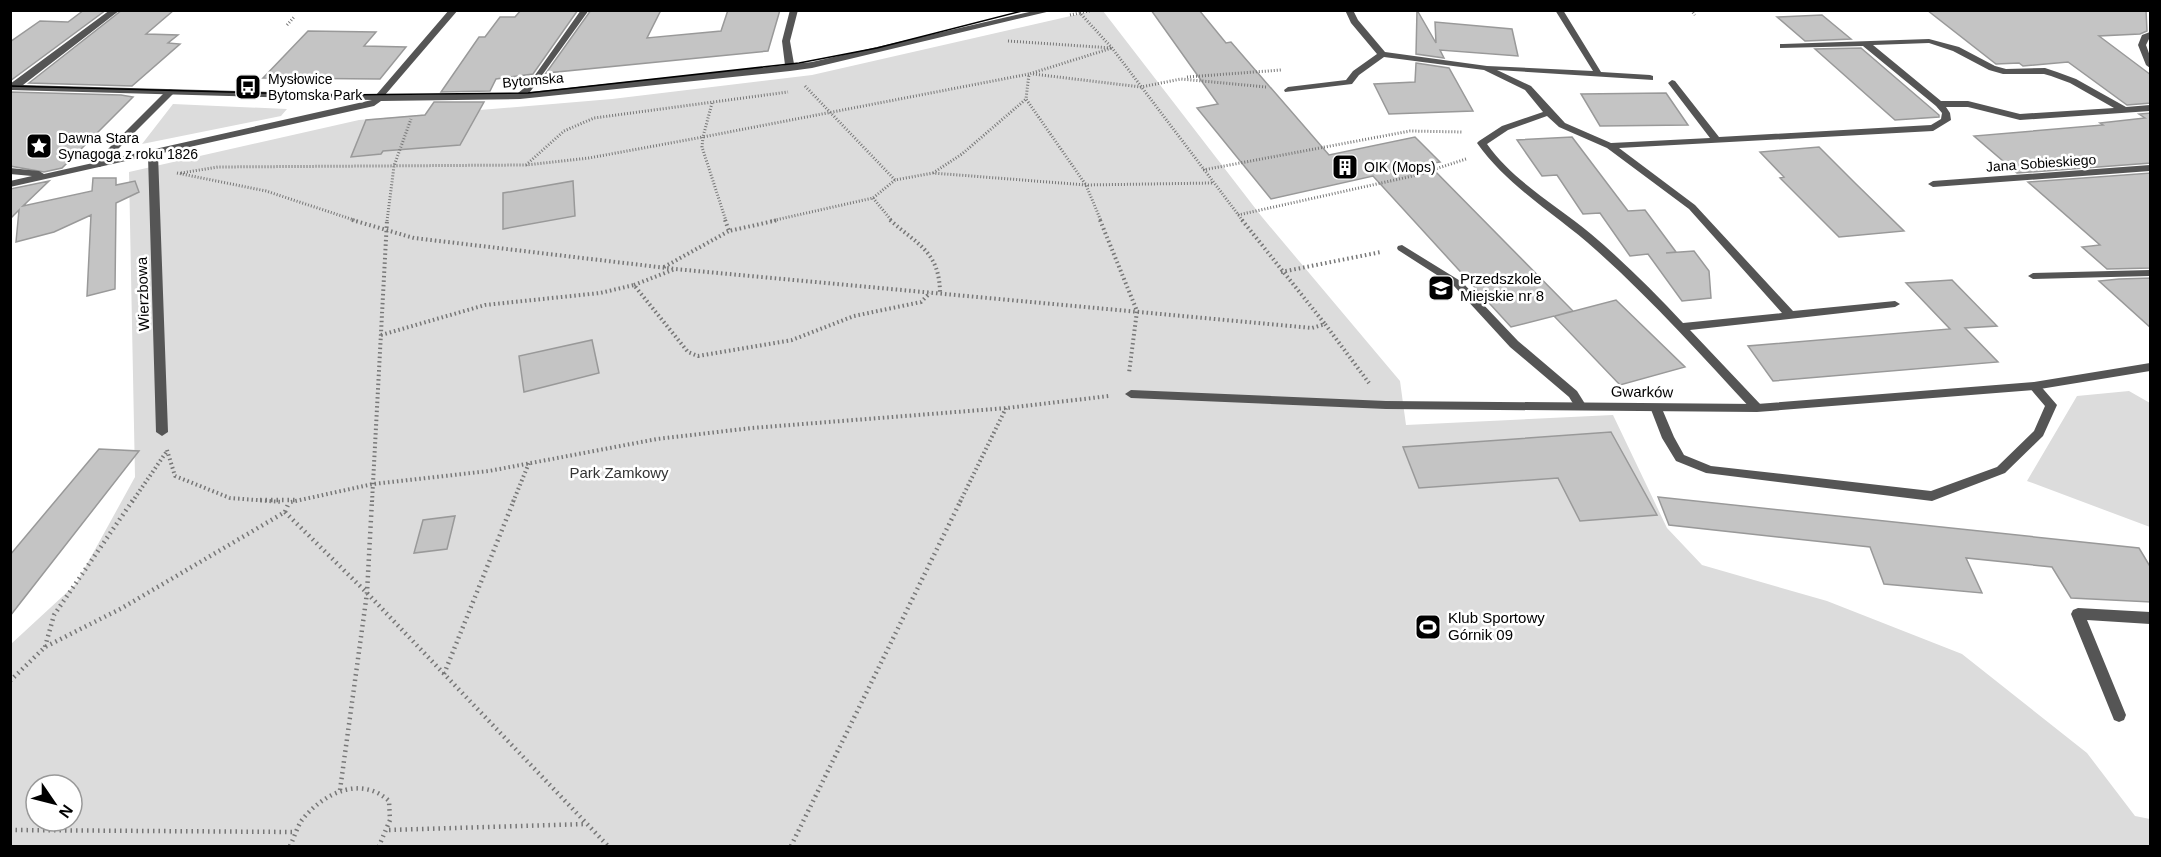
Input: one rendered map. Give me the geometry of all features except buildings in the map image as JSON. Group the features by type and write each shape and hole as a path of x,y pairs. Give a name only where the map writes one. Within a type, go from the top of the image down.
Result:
{"street":[{"path":"13,87 116,10"},
{"path":"10,184 357,109 381,98 454,10"},
{"path":"519,96 531,87 585,10"},
{"path":"790,68 786,41 794,10"},
{"name":"Bytomska","path":"13,87 381,98 519,96 790,68 966,31 1051,10"},
{"path":"1349,10 1354,21 1382,54 1486,68 1507,67 1650,78"},
{"path":"1559,10 1599,75"},
{"path":"2151,34 2145,37 2142,45 2151,65"},
{"path":"1783,46 1929,41 1956,49 1992,68 2006,72 2045,71 2054,74 2073,81 2125,110"},
{"path":"1610,146 1933,128 1946,120 1946,113 1939,104 1865,43"},
{"path":"1288,90 1349,82 1356,73 1382,54"},
{"path":"1486,68 1528,88 1562,125 1610,146 1692,207 1790,315"},
{"path":"1671,83 1716,140"},
{"path":"97,165 170,92"},
{"path":"1939,104 1968,104 2020,117 2151,108"},
{"path":"1550,113 1508,125 1488,137 1482,143 1492,161 1588,237 1680,327 1757,408"},
{"name":"Wierzbowa","path":"153,154 162,432"},
{"name":"Jana Sobieskiego","path":"1933,184 2151,168"},
{"path":"10,171 50,175"},
{"path":"1402,248 1458,284 1514,344 1573,394 1581,407"},
{"path":"2033,276 2151,273"},
{"path":"1680,327 1895,304"},
{"name":"Gwarków","path":"1131,394 1386,405 1757,408 2034,387 2151,367"},
{"path":"1656,407 1668,438 1680,458 1710,471 1932,496 2001,470 2039,433 2050,405 2034,387"},
{"path":"2120,715 2078,614 2151,618"}],"path":[{"path":"1068,15 1093,10"},
{"path":"1691,10 1695,15"},
{"path":"1080,14 1112,48 1281,272 1386,405"},
{"path":"288,25 295,16"},
{"path":"1005,41 1112,48"},
{"path":"153,175 180,174 218,167 526,165 589,158 1029,74 1112,48"},
{"path":"1029,74 1141,87 1180,78 1288,90"},
{"path":"162,432 175,476 230,498 289,502 373,484 489,471 657,439 740,429 1007,408 1131,394 1129,371 1137,311 1086,185 1026,99 1029,74"},
{"path":"804,81 805,88 895,180"},
{"path":"805,88 814,86"},
{"path":"526,165 557,134 574,124 594,118 793,91"},
{"path":"340,790 367,593 386,231 394,166 418,98"},
{"path":"933,173 962,154 1026,99"},
{"path":"711,103 702,147 729,231"},
{"path":"1203,170 1410,131 1473,132 1488,137"},
{"path":"1238,215 1417,175 1487,152"},
{"path":"663,267 729,231 873,198 895,180 933,173 1086,185 1213,183"},
{"path":"180,174 266,191 386,231 414,238 675,269 1312,328 1324,324"},
{"path":"873,198 879,209 931,254 938,264 942,279 940,294"},
{"path":"1281,272 1402,248"},
{"path":"381,335 485,305 600,293 634,285 675,269"},
{"path":"634,285 688,352 698,356 792,340 854,316 921,302 931,293"},
{"path":"791,846 1007,408"},
{"path":"45,648 54,615 167,451"},
{"path":"444,674 529,463"},
{"path":"10,681 45,648 122,608 285,512 289,502"},
{"path":"285,512 367,593 608,846"},
{"path":"290,846 293,832 304,815 321,800 340,790 360,787 376,790 388,799 392,813 389,830 379,846"},
{"path":"389,830 587,824"},
{"path":"10,830 293,832"}],"green space":[{"name":"Park Zamkowy","path":"1097,10 1103,11 1262,217 1400,381 1406,425 1613,415 1667,528 1702,565 1827,601 1962,654 2087,753 2135,816 2150,819 2150,846 11,846 11,644 76,584 135,477 129,172 359,120 612,99 812,75"},
{"path":"173,104 287,109 281,116 142,144"},
{"path":"2129,391 2150,403 2150,527 2027,481 2077,396"}],"tram line":[{"path":"10,86 333,95 528,93 799,63 877,48 1026,10"}],"place":[{"name":"Mysłowice Bytomska Park","path":"248,87"},
{"name":"Dawna Stara Synagoga z roku 1826","path":"39,146"},
{"name":"OIK (Mops)","path":"1345,167"},
{"name":"Przedszkole Miejskie nr 8","path":"1441,288"},
{"name":"Klub Sportowy Górnik 09","path":"1428,627"}]}
